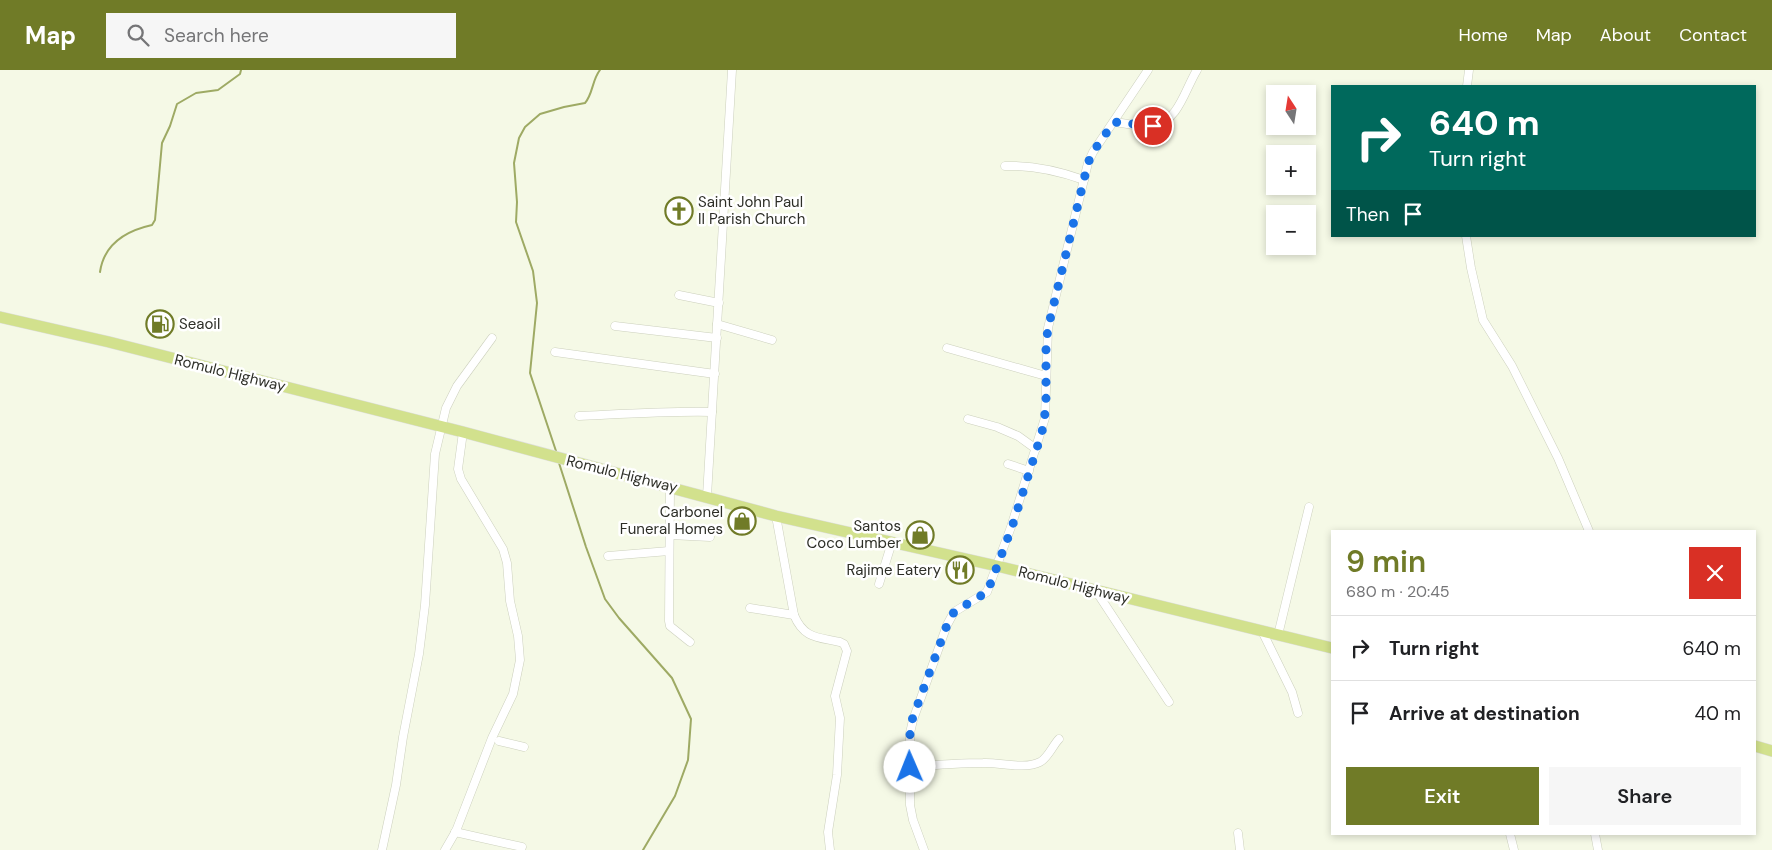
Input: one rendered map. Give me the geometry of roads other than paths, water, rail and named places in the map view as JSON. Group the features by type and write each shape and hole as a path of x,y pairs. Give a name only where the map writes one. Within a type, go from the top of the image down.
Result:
{"highway":[{"name":"Romulo Highway","path":"0,317 109,342 463,432 708,496 776,516 997,566 1331,648"},
{"path":"1756,746 1772,751"}],"street":[{"path":"708,496 732,70"},
{"path":"924,850 913,820 910,805 910,733 912,720 947,625 954,612 987,592 997,566 1045,418 1048,328 1091,157 1148,70"},
{"path":"1114,122 1153,126 1162,122 1174,114 1197,70"},
{"path":"1467,85 1469,70"},
{"path":"1004,166 1028,167 1068,174 1084,180"},
{"path":"1466,237 1483,320 1512,366 1554,450 1589,530"},
{"path":"678,295 719,303"},
{"path":"718,324 772,340"},
{"path":"615,326 717,338"},
{"path":"382,850 396,785 426,605 435,454 446,408 457,386 492,338"},
{"path":"947,348 1046,376"},
{"path":"555,352 715,374"},
{"path":"579,416 687,411 712,412"},
{"path":"968,419 997,427 1018,436 1036,449"},
{"path":"445,850 455,832 495,740 513,694 520,660 518,636 510,601 507,563 503,549 461,479 458,469 463,432"},
{"path":"1008,464 1029,470"},
{"path":"670,487 669,621 670,626 690,642"},
{"path":"1278,635 1309,507"},
{"path":"776,516 794,615 799,626 809,635 844,644 847,651 835,696 840,718 837,775 828,832 830,850"},
{"path":"670,535 710,537"},
{"path":"880,584 892,542"},
{"path":"608,556 626,553 669,551"},
{"path":"1096,591 1169,702"},
{"path":"750,608 794,615"},
{"path":"1262,631 1292,692 1298,713"},
{"path":"910,767 975,763 1038,764 1044,760 1052,746 1059,739"},
{"path":"495,740 524,747"},
{"path":"455,832 522,847"},
{"path":"1238,833 1240,850"},
{"path":"1513,835 1514,850"},
{"path":"1595,835 1598,850"}],"waterway":[{"path":"100,272 106,254 117,240 133,231 152,225 155,220 162,143 177,104 196,93 218,90 240,74 241,70"},
{"path":"557,454 530,373 537,303 533,271 516,222 517,202 514,163 519,138 525,127 540,114 585,103 600,70"},
{"path":"559,463 605,599 619,618 672,678 691,719 688,760 675,796 643,850"}],"place":[{"name":"Saint John Paul II Parish Church","path":"679,211"},
{"name":"Seaoil","path":"160,324"},
{"name":"Carbonel Funeral Homes","path":"742,521"},
{"name":"Santos Coco Lumber","path":"920,535"},
{"name":"Rajime Eatery","path":"960,570"}]}
